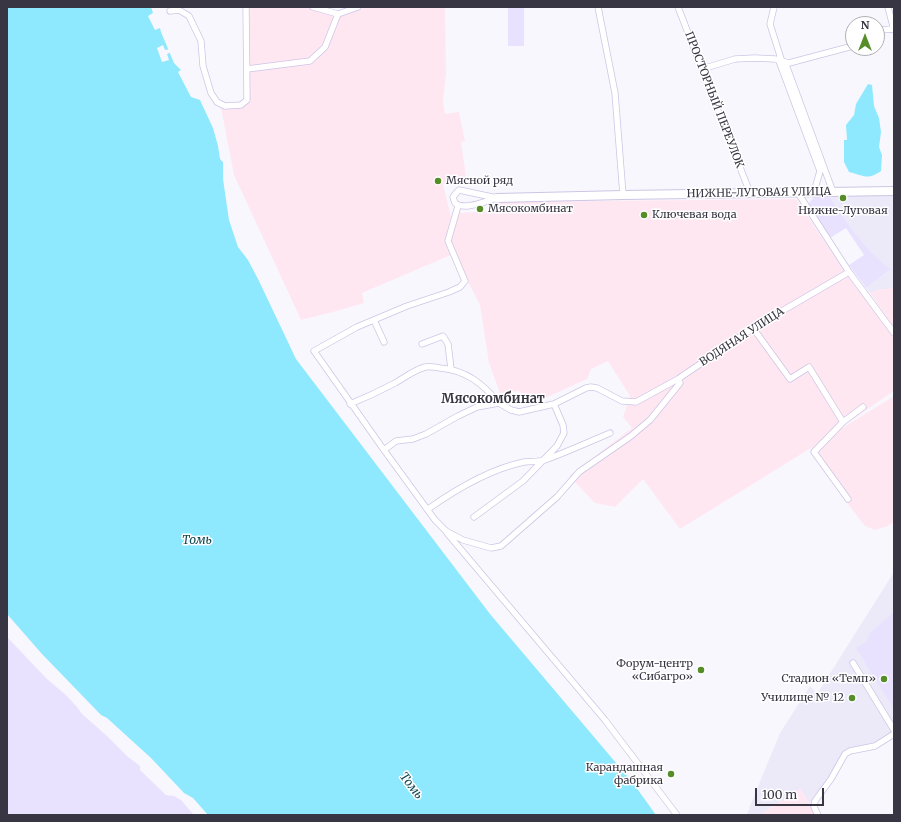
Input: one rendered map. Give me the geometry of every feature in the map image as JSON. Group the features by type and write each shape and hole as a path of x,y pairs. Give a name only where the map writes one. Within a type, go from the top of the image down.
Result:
{"street":[{"path":"170,11 179,10 189,16 201,41 203,66 211,93 217,102 225,106 241,105 247,100 246,7"},
{"path":"313,7 338,14 358,7"},
{"path":"598,7 615,93 623,195"},
{"name":"ПРОСТОРНЫЙ ПЕРЕУЛОК","path":"678,7 750,193"},
{"path":"774,7 770,24 820,171 816,185 816,193"},
{"path":"888,7 894,29"},
{"path":"247,69 310,61 325,47 338,14"},
{"path":"702,69 735,59 754,58 789,63 845,48"},
{"path":"782,62 833,192"},
{"path":"497,198 460,190 456,192 453,197 458,206 448,241 465,282 460,287 407,306 357,327 314,351 350,404 436,520 605,720 677,815"},
{"name":"НИЖНЕ-ЛУГОВАЯ УЛИЦА","path":"497,198 894,191"},
{"path":"798,193 848,272 894,333"},
{"path":"458,206 470,206 497,198"},
{"name":"ВОДЯНАЯ УЛИЦА","path":"554,404 591,387 597,388 622,401 636,402 678,379 753,328 848,272"},
{"path":"374,320 384,342"},
{"path":"753,328 790,379 808,367 843,422"},
{"path":"422,344 443,336 448,344 451,369"},
{"path":"350,404 375,394 424,368 451,369 479,382 499,403 511,410 519,412 554,404 563,425 564,433 557,446 523,481 474,517"},
{"path":"446,531 463,540 491,548 501,546 557,497 579,472 631,436 650,420 680,383 678,379"},
{"path":"384,450 396,441 413,439 426,434 477,407 499,403"},
{"path":"848,499 814,452 843,422 863,407"},
{"path":"428,509 461,488 497,471 523,462 544,460 610,433"},
{"path":"853,663 894,730"},
{"path":"818,815 814,807 816,798 831,779 845,754 850,751 875,746 894,734"}],"shaded area":[{"path":"248,7 307,7 337,15 367,7 445,7 446,74 443,100 445,114 459,112 465,141 461,142 467,183 443,184 451,217 445,241 451,255 362,293 364,303 301,320 234,175 221,108 241,107 249,101"},
{"path":"508,7 524,7 524,46 508,46"},
{"path":"894,193 894,288 878,290 870,293 866,288 891,269 876,258 858,239 829,195"},
{"path":"829,195 856,235 872,253 891,269 866,288 849,265 864,255 846,228 830,238 808,205 814,196"},
{"path":"796,199 846,273 894,338 894,391 815,445 894,396 894,522 888,526 875,530 865,526 845,500 811,448 680,529 643,479 615,507 595,503 569,476 632,428 623,417 630,396 608,361 591,369 587,379 532,404 519,391 500,393 489,363 480,305 450,241 459,213 490,211 498,202"},
{"path":"894,288 894,328 870,293 878,290"},
{"path":"894,572 894,731 874,745 848,749 829,779 817,792 810,804 800,789 760,815 747,815 780,733 810,686 817,694"},
{"name":"Стадион «Темп»","path":"894,612 894,709 856,648 866,642 870,633"},
{"path":"7,637 46,678 67,696 82,714 127,756 140,766 140,770 166,795 174,796 181,800 194,815 7,815"},
{"path":"800,789 817,815 760,815"}],"water":[{"name":"Томь","path":"7,7 151,7 153,13 148,16 155,30 160,28 174,63 181,70 178,72 191,97 200,100 213,128 220,159 223,162 223,179 229,220 238,247 248,260 259,281 296,359 490,614 633,783 656,815 208,815 193,798 184,793 151,758 107,718 101,715 42,654 7,614"},
{"path":"868,84 872,85 874,106 879,118 881,132 879,147 882,155 881,171 868,177 849,172 844,162 844,140 847,140 846,125 854,115 856,104"}],"pier":[{"path":"163,45 165,50 170,49 171,52 167,54 169,60 162,62 157,48"}],"place":[{"name":"Мясной ряд","path":"438,181"},
{"name":"Нижне-Луговая","path":"843,198"},
{"name":"Мясокомбинат","path":"480,209"},
{"name":"Ключевая вода","path":"644,215"},
{"name":"Форум-центр «Сибагро»","path":"701,670"},
{"name":"Стадион «Темп»","path":"884,679"},
{"name":"Училище № 12","path":"852,698"},
{"name":"Карандашная фабрика","path":"671,774"}],"district":[{"name":"Мясокомбинат","path":"493,399"}]}
